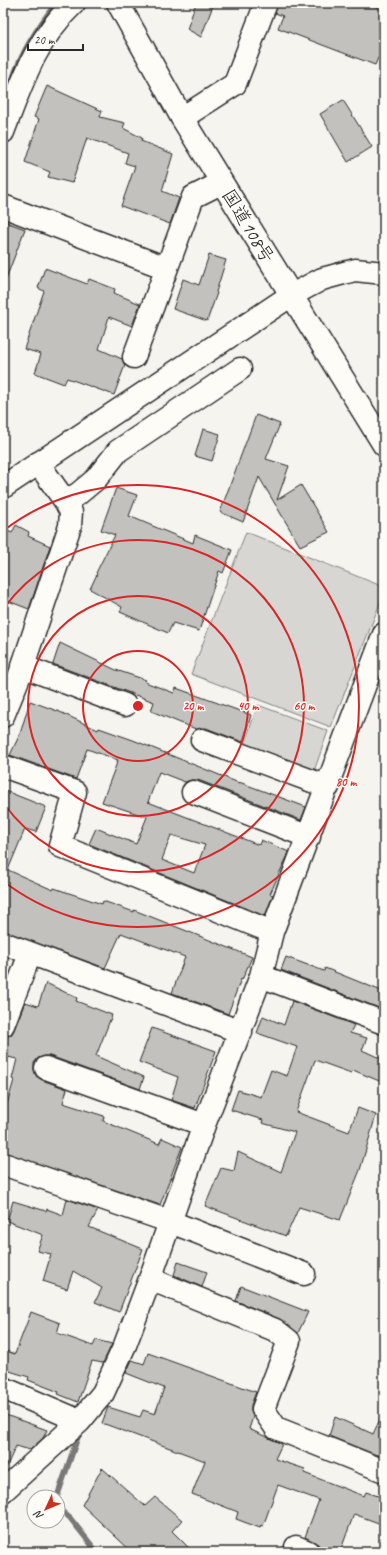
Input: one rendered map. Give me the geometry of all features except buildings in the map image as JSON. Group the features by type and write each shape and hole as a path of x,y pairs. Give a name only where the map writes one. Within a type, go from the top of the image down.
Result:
{"main road":[{"path":"3,132 31,60 59,17 74,3"},
{"name":"国道108号","path":"118,3 182,118 221,183 384,446"},
{"path":"182,118 236,84 266,3"},
{"path":"134,357 193,197 221,183"},
{"path":"3,206 166,268"},
{"path":"3,487 290,296 322,279 355,270 384,272"},
{"path":"65,501 78,494 96,479 118,451 240,369"},
{"path":"3,716 15,671 70,526 71,512 38,463"},
{"path":"3,1491 80,1422 103,1393 125,1345 150,1279 161,1219 196,1122 232,1029 261,976 263,929 319,784 384,634"},
{"path":"15,671 126,705"},
{"path":"202,740 319,784"},
{"path":"3,766 75,792 60,846 263,929"},
{"path":"193,792 300,834"},
{"path":"3,943 232,1029"},
{"path":"3,1025 30,954"},
{"path":"261,976 384,1023"},
{"path":"46,1068 196,1122"},
{"path":"3,1164 161,1219 304,1274"},
{"path":"150,1279 275,1330 289,1341 263,1409 267,1417 276,1428 384,1471"},
{"path":"3,1388 80,1422"}],"shaded area":[{"path":"246,532 384,587 384,593 331,727 191,674"},
{"path":"258,705 328,731 312,777 242,750"}],"waterway":[{"path":"12,81 20,60 31,40 56,3"},
{"path":"380,630 384,620"},
{"path":"60,1489 80,1431"},
{"path":"66,1515 97,1552"}]}
